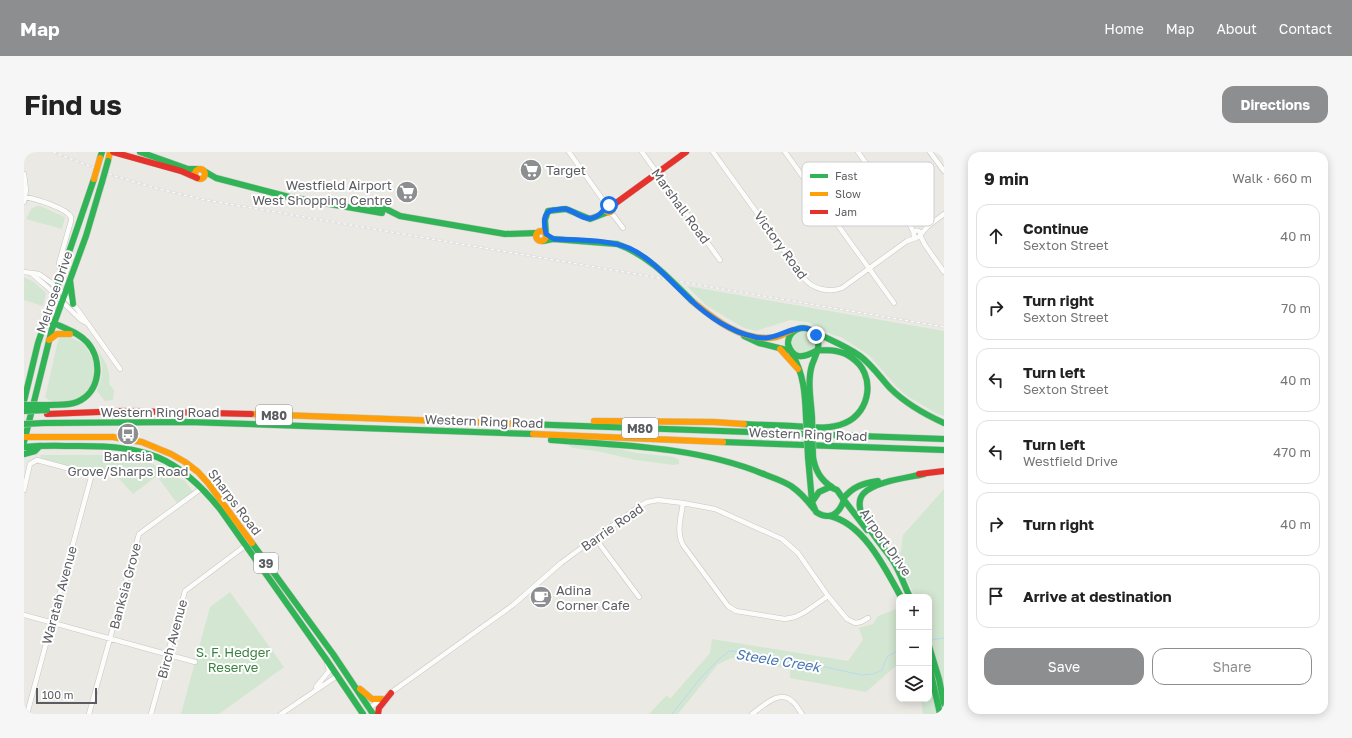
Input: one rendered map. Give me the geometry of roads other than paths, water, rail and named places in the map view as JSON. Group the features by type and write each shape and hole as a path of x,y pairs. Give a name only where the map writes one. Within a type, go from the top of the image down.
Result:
{"main road":[{"name":"Melrose Drive","path":"24,438 53,325 86,236 110,152"},
{"path":"113,152 181,171 199,178 216,178"},
{"path":"140,152 188,169 200,168 204,172 216,178 289,197 366,210 377,214 384,211 392,216 400,216 505,234 528,234 542,231 554,239"},
{"path":"541,241 546,238 545,220 548,211 562,209 568,210 590,219 598,216 610,209 686,152"},
{"name":"Melrose Drive","path":"24,401 35,352 86,205 101,155"},
{"path":"197,169 195,174 199,178"},
{"path":"199,178 204,176 204,172"},
{"path":"541,241 536,236 545,220"},
{"path":"500,423 585,421 714,422 824,428 846,424 858,416 866,403 869,391 866,375 860,365 848,355 829,349 817,351 805,357 754,341 715,319 689,298 651,262 635,251 617,244 605,242 554,239 541,241 528,234"},
{"path":"70,277 73,304"},
{"path":"24,411 48,410 79,402 91,392 96,381 98,369 96,356 85,340 75,333 53,325 46,319"},
{"path":"739,333 767,338 779,336 801,328 811,330 854,351 865,360 898,395 919,411 944,423"},
{"path":"795,330 789,335 787,342 788,347 800,365 809,417"},
{"path":"811,330 818,340 817,351 812,365 809,417 812,502 814,509"},
{"path":"49,340 57,334 75,333"},
{"path":"780,349 795,365 804,384"},
{"path":"24,405 48,410"},
{"name":"Western Ring Road","path":"24,415 48,410 203,412 944,439"},
{"name":"Western Ring Road","path":"27,423 188,422 944,450"},
{"path":"27,423 33,424 42,437"},
{"path":"475,432 627,445 694,454 723,460 750,468 790,485 802,494 814,509 822,516 836,514 851,489 863,483 924,474"},
{"name":"Sharps Road","path":"24,438 113,437 127,439 147,444 171,454 198,472 208,483 333,654 371,711"},
{"path":"144,452 147,444"},
{"name":"39","path":"24,454 35,451 41,446"},
{"name":"Sharps Road","path":"24,447 112,447 144,452 166,461 195,481 220,509 363,714"},
{"path":"811,457 819,476 840,493 844,499"},
{"path":"908,594 893,561 862,517 860,503 865,491 873,486 944,470"},
{"path":"812,502 820,490 833,487"},
{"name":"Airport Drive","path":"844,499 884,553 907,594"},
{"name":"Airport Drive","path":"830,516 841,518 857,531 884,568 899,594"},
{"path":"333,654 338,672 337,676"},
{"path":"932,656 944,704"},
{"path":"347,675 365,694 376,700 382,700"},
{"path":"932,679 940,714"},
{"path":"378,714 379,708 390,693"}],"street":[{"path":"568,152 623,228"},
{"name":"Marshall Road","path":"642,152 720,260"},
{"name":"Victory Road","path":"713,152 809,284 814,287 830,290 840,289 847,286 928,226"},
{"path":"785,152 802,176"},
{"path":"858,152 865,162"},
{"path":"930,152 944,171"},
{"path":"24,174 26,184 24,200"},
{"name":"Melrose Drive","path":"24,200 41,202 70,214 71,221 59,263 61,276"},
{"name":"Victory Road","path":"934,222 944,214"},
{"path":"838,226 894,304"},
{"path":"911,226 944,272"},
{"path":"24,272 39,274 64,294 73,304 120,369"},
{"path":"32,274 86,323"},
{"name":"Waratah Avenue","path":"24,490 29,467 32,462 38,460 86,473 90,476 90,481 26,714"},
{"name":"Banksia Grove","path":"89,714 139,534 202,488"},
{"name":"Barrie Road","path":"363,714 371,711 390,693 513,605 561,563 647,502 658,500 715,509 782,539 798,553 828,596 847,619 855,623 861,622 868,618"},
{"path":"683,503 679,532 683,545 728,606 736,611 785,619 796,617 828,596"},
{"path":"595,538 639,597"},
{"name":"Birch Avenue","path":"151,714 185,591 245,546"},
{"path":"24,615 195,662"},
{"path":"314,690 329,671 326,659"},
{"path":"281,714 314,690 337,676"},
{"path":"752,714 775,698 781,696 792,700 802,714"}],"waterway":[{"name":"Steele Creek","path":"932,640 944,638"},
{"name":"Steele Creek","path":"672,714 699,680 729,651 747,652 862,675 873,674 882,670 887,657 896,652"}],"railway":[{"path":"53,152 115,176 155,188 205,200 944,327"}],"place":[{"name":"Target","path":"531,170"},
{"name":"Westfield Airport West Shopping Centre","path":"407,192"},
{"name":"Banksia Grove/Sharps Road","path":"128,434"},
{"name":"Adina Corner Cafe","path":"541,597"}],"park label":[{"name":"S. F. Hedger Reserve","path":"233,660"}]}
